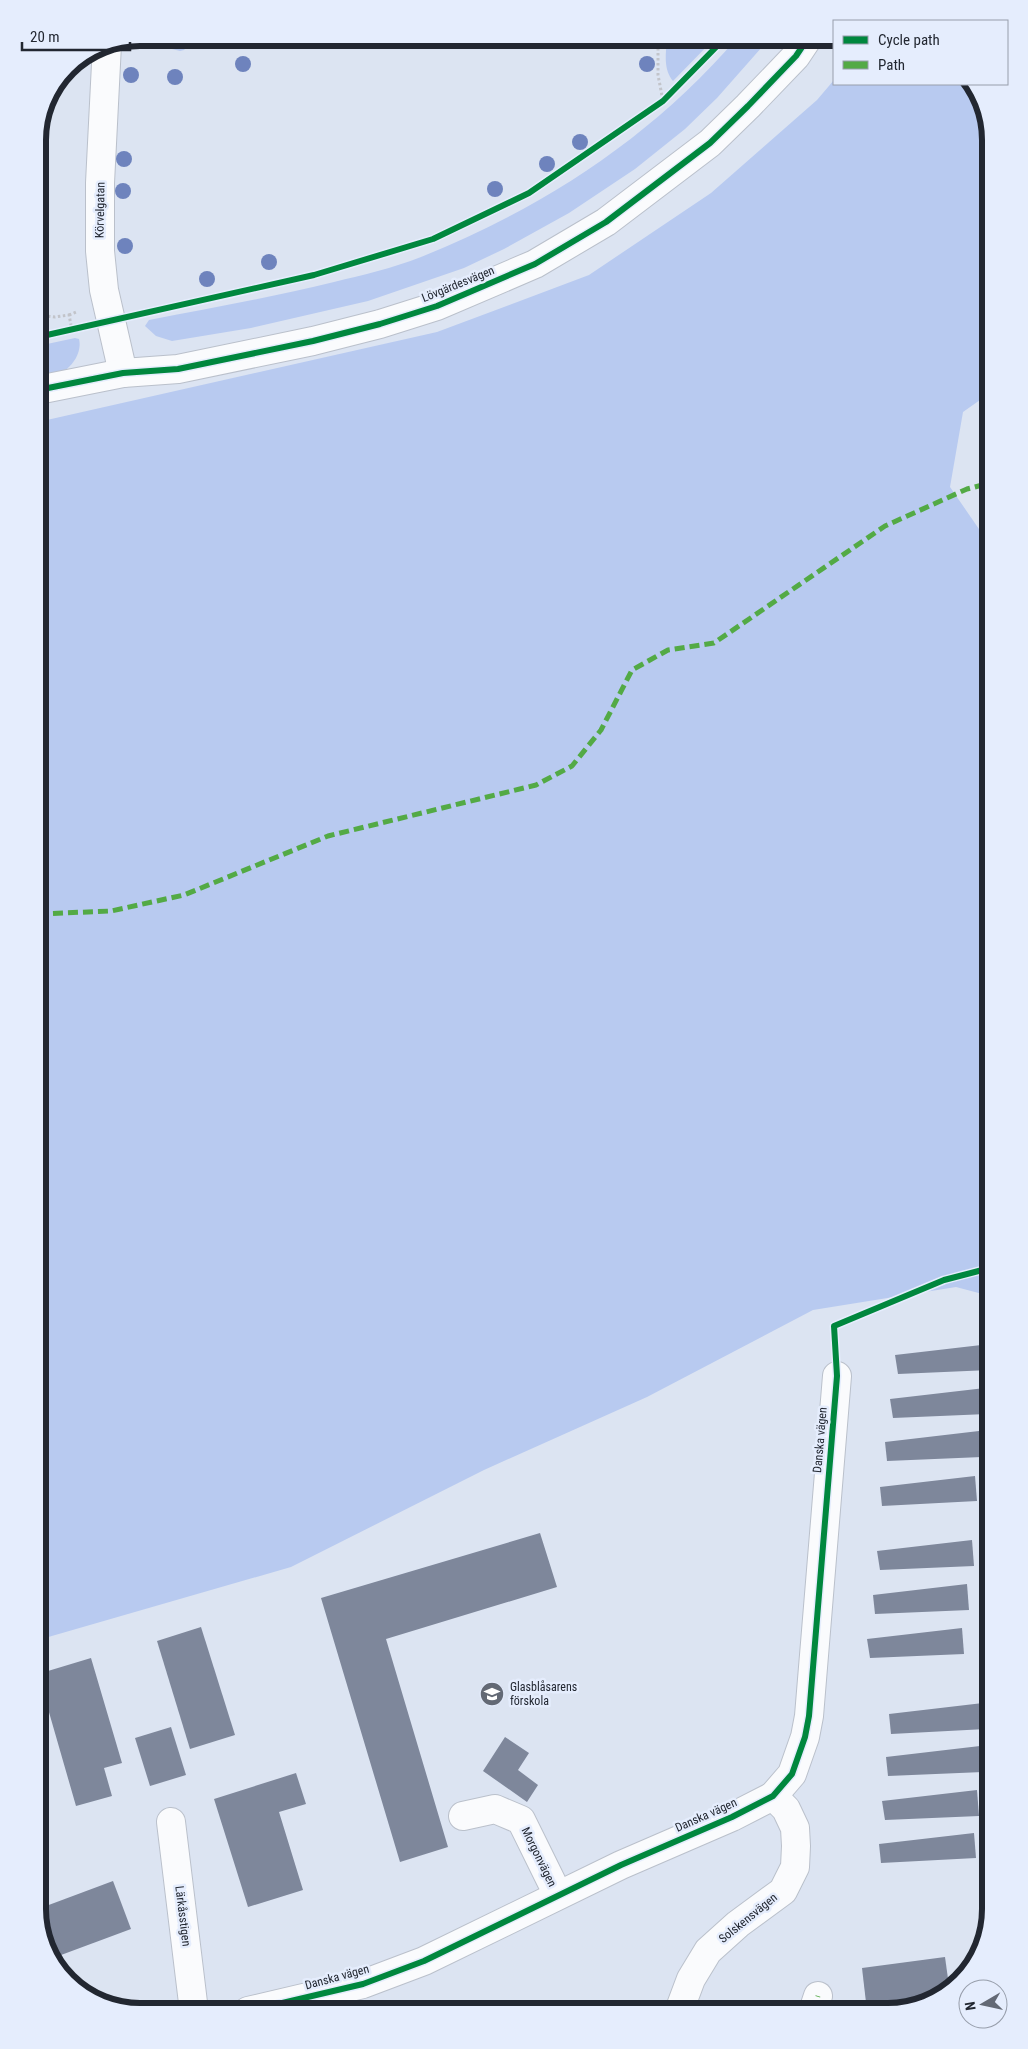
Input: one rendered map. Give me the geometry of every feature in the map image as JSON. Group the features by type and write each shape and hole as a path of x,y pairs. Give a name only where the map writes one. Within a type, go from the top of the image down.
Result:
{"street":[{"name":"Lövgärdesvägen","path":"46,388 122,373 178,369 313,341 380,324 437,306 535,264 606,222 710,143 789,63 802,46"},
{"name":"Körvelgatan","path":"107,52 100,182 100,251 104,290 122,373"},
{"name":"Danska vägen","path":"282,2003 363,1984 415,1964 558,1895 773,1796 792,1774 809,1716 837,1376"},
{"name":"Solskensvägen","path":"682,2003 691,1979 708,1952 738,1924 783,1891 795,1867 795,1828 786,1809 773,1796"},
{"name":"Morgonvägen","path":"463,1816 495,1809 521,1820 558,1895"},
{"name":"Lärkåsstigen","path":"171,1822 193,2003"}],"path":[{"path":"658,46 658,75 663,100"},
{"path":"46,316 69,315 72,330"}],"shaded area":[{"path":"160,46 187,46 180,51"},
{"path":"667,46 707,46 673,81 666,66"},
{"path":"730,46 763,46 717,98 685,129 635,169 569,213 504,249 464,268 368,301 251,328 172,341 156,336 145,326 149,320 288,293 400,265 466,238 552,193 592,167 668,108 704,74"},
{"path":"833,81 833,85 963,85 975,104 982,134 982,399 963,412 950,487 982,533 982,1294 956,1287 813,1310 647,1397 484,1470 291,1567 46,1638 46,420 437,332 589,275 711,193 817,100"},
{"path":"75,338 79,339 80,346 78,354 69,367 62,372 48,377 46,376 47,344"}],"building":[{"path":"982,1345 982,1370 898,1374 895,1355"},
{"path":"982,1388 982,1414 893,1418 890,1399"},
{"path":"979,1431 982,1457 887,1461 885,1442"},
{"path":"975,1476 977,1501 882,1506 880,1487"},
{"path":"540,1533 557,1587 386,1639 448,1847 400,1862 321,1598"},
{"path":"972,1540 974,1566 880,1570 877,1551"},
{"path":"967,1584 969,1610 875,1614 873,1595"},
{"path":"201,1627 235,1735 190,1749 157,1641"},
{"path":"962,1628 964,1654 870,1658 867,1639"},
{"path":"91,1658 122,1763 104,1768 112,1796 76,1806 46,1702 46,1672"},
{"path":"982,1703 982,1729 891,1734 889,1714"},
{"path":"171,1727 186,1775 150,1786 135,1738"},
{"path":"505,1737 529,1753 518,1770 538,1785 527,1802 483,1771"},
{"path":"980,1746 982,1772 888,1776 886,1757"},
{"path":"296,1773 306,1804 279,1812 303,1890 248,1907 214,1799"},
{"path":"977,1790 979,1816 885,1820 882,1801"},
{"path":"974,1833 976,1858 881,1863 879,1844"},
{"path":"113,1881 131,1929 59,1956 49,1933 46,1906"},
{"path":"945,1957 948,1981 918,1998 900,2002 866,2003 862,1968"}],"marked path":[{"path":"46,914 111,911 184,895 328,836 536,785 572,766 601,730 632,670 668,650 714,643 885,526 967,489 982,485"},
{"path":"816,2003 818,1996"}],"cycle path":[{"path":"46,335 314,275 433,239 529,193 663,101 717,46"},
{"path":"46,388 123,373 178,369 313,341 380,324 437,306 535,264 606,222 710,143 796,56 803,46"},
{"path":"282,2003 363,1984 424,1961 621,1865 732,1817 773,1796 792,1774 805,1737 809,1716 837,1376 834,1326 944,1280 982,1270"}],"place":[{"name":"Glasblåsarens förskola","path":"492,1694"}]}
